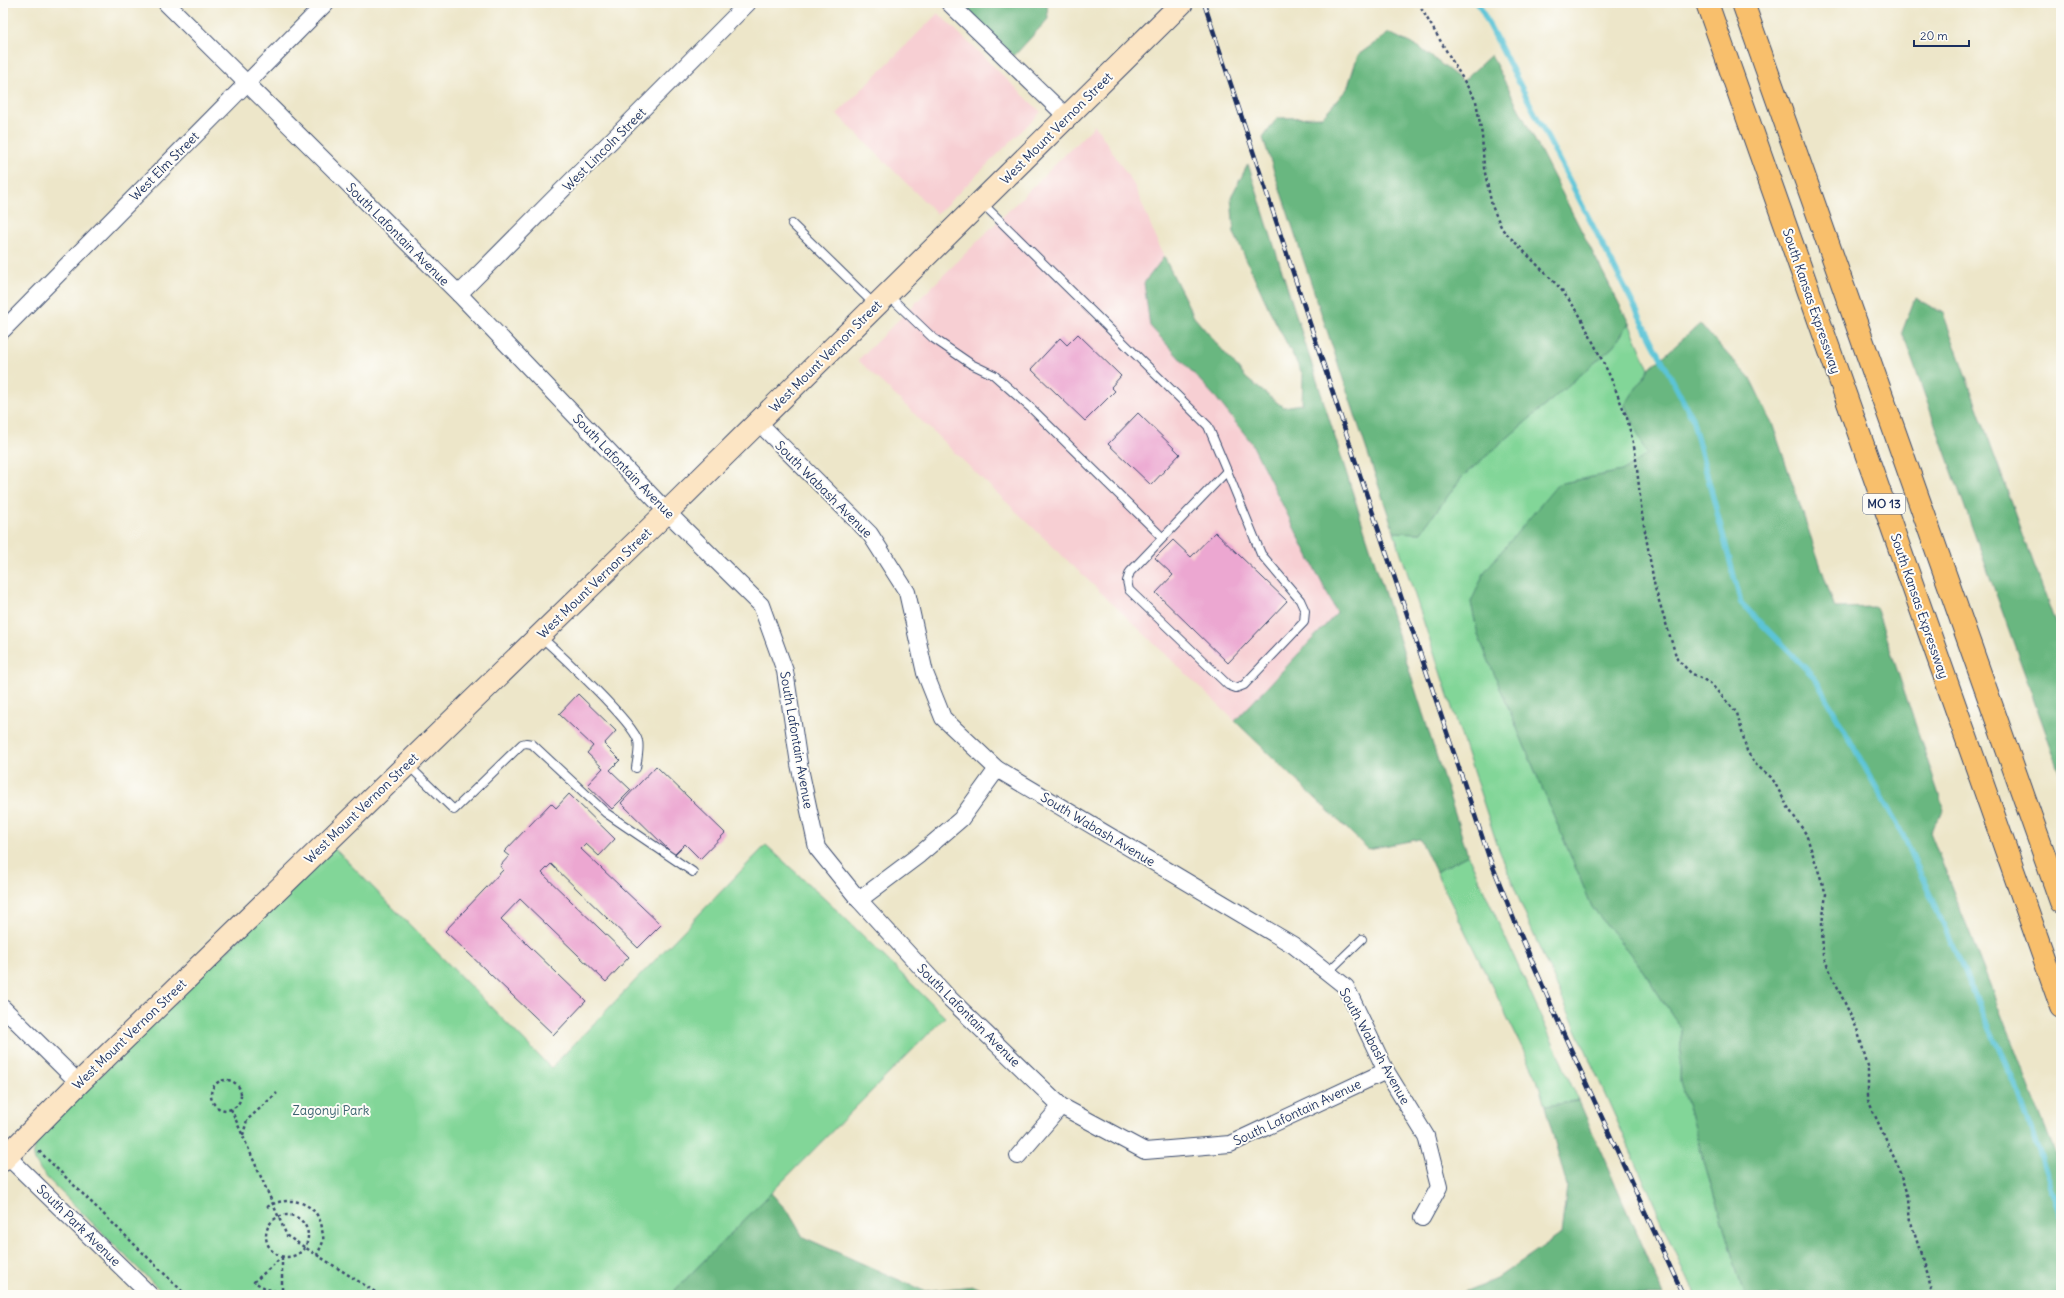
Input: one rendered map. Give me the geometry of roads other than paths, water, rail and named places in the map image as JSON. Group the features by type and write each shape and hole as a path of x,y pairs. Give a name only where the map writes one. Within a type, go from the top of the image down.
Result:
{"main road":[{"name":"South Kansas Expressway","path":"1707,3 2061,1006"},
{"name":"MO 13","path":"1743,3 2061,902"}],"street":[{"name":"South Lafontain Avenue","path":"166,3 459,294 667,512 761,605 786,671 799,764 817,848 859,900 949,998 1060,1106 1145,1151 1230,1144 1386,1071"},
{"name":"West Elm Street","path":"3,330 326,3"},
{"name":"West Lincoln Street","path":"459,294 748,3"},
{"path":"949,3 1066,117"},
{"name":"West Mount Vernon Street","path":"5,1158 79,1083 667,512 1182,3"},
{"name":"South Wabash Avenue","path":"758,422 870,534 907,592 925,673 943,718 997,769 1293,945 1346,988 1386,1071 1426,1136 1439,1187 1422,1218"},
{"path":"859,900 919,855 961,819 997,769"},
{"path":"3,1008 79,1083"},
{"path":"1018,1156 1060,1106"},
{"name":"South Park Avenue","path":"5,1158 150,1295"}],"lane":[{"path":"980,202 1208,426 1227,471 1261,554 1300,600 1305,611 1304,622 1244,685 1236,688 1228,685 1129,590 1127,581 1130,572 1227,471"},
{"path":"792,224 882,300 971,364 994,375 1032,409 1162,537"},
{"path":"540,635 615,710 635,735 639,741 636,768"},
{"path":"407,764 454,810 522,744 532,744 606,813 693,872"},
{"path":"1327,972 1362,939"}],"waterway":[{"path":"1478,3 1692,418 1741,603 1815,678 1905,839 2019,1094 2061,1216"}],"railway":[{"path":"1204,3 1361,478 1489,857 1515,922 1562,1030 1683,1295"}],"park label":[{"name":"Zagonyi Park","path":"331,1110"}]}
